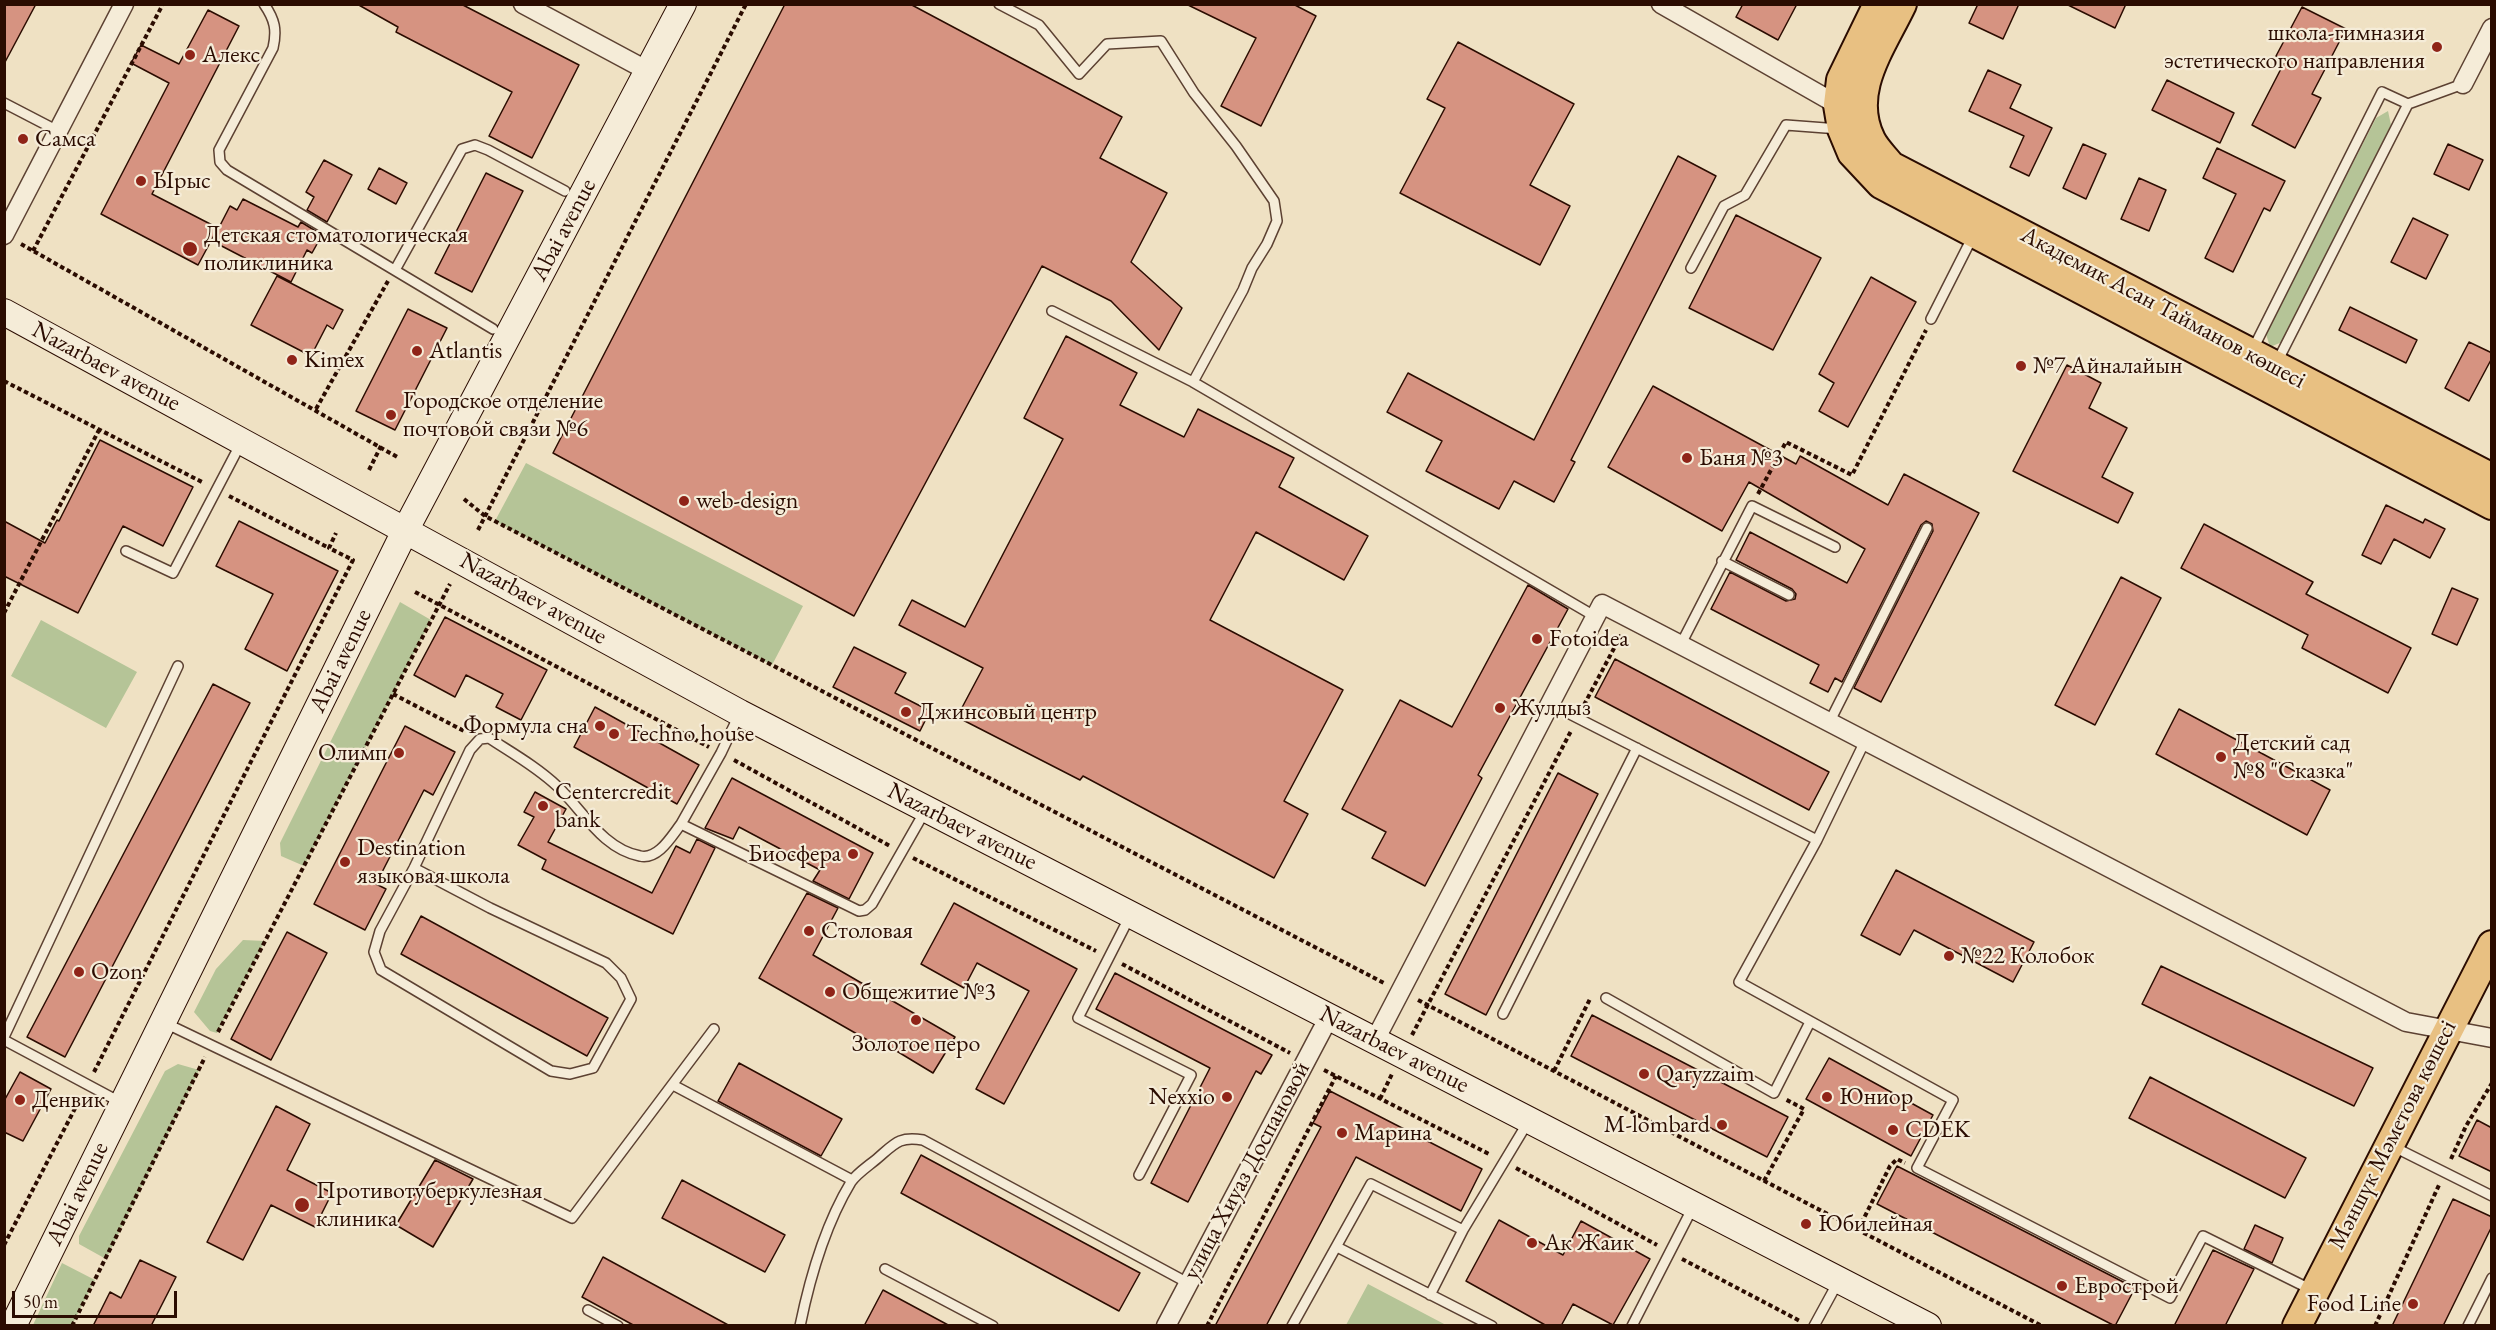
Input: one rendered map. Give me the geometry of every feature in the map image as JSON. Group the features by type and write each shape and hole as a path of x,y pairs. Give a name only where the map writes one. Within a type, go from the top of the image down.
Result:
{"main road":[{"name":"Abai avenue","path":"13,1326 406,529 683,4"},
{"path":"1847,115 1841,80 1878,4"},
{"path":"1847,115 1902,4"},
{"name":"Академик Асан Тайманов көшесі","path":"1847,115 1852,153 1881,184 2492,506"},
{"name":"Академик Асан Тайманов көшесі","path":"1847,115 1892,166 2492,478"},
{"name":"Nazarbaev avenue","path":"4,312 741,713 1928,1326"},
{"name":"Мәншүк Мәметова көшесі","path":"2297,1326 2446,1030 2492,945"}],"street":[{"path":"5,235 124,4"},
{"path":"523,4 648,71"},
{"path":"1661,4 1847,115"},
{"path":"2463,84 2492,28"},
{"path":"1375,1040 1552,705 1602,604 1866,739 2406,1022 2492,1038"},
{"name":"улица Хиуаз Доспановой","path":"1166,1326 1329,1017"}],"lane":[{"path":"264,4 273,16 277,32 273,48 219,150 220,162 227,170 493,329"},
{"path":"999,4 1039,25 1079,74 1107,44 1161,41 1194,93 1236,146 1274,201 1277,222 1194,382"},
{"path":"2263,360 2408,104 2463,84"},
{"path":"2263,360 2382,92 2408,104"},
{"path":"4,103 58,131"},
{"path":"1691,268 1724,206 1745,195 1786,125 1847,115"},
{"path":"395,270 462,149 475,145 488,150 565,191"},
{"path":"1931,319 1974,234"},
{"path":"1052,311 1194,382 1596,617"},
{"path":"126,550 173,573 242,441"},
{"path":"1681,644 1752,506 1835,547"},
{"path":"1830,721 1927,528"},
{"path":"1722,561 1789,595"},
{"path":"123,1103 4,1039 178,666"},
{"path":"1552,705 1817,840"},
{"path":"414,868 490,908 606,963 621,978 631,999 593,1068 570,1074 551,1071 381,970 374,952 380,931 414,868 470,750 480,739 489,738 533,767 557,786 590,823 615,845 640,857 654,854 668,842 681,824 741,713"},
{"path":"1866,739 1817,840 1739,982 1953,1100 1917,1168 2170,1298 2203,1236 2314,1291"},
{"path":"1503,1014 1636,748"},
{"path":"681,824 859,911 865,910 872,904 926,808"},
{"path":"1131,914 1078,1018 1191,1075 1139,1175"},
{"path":"1606,998 1774,1093 1810,1022"},
{"path":"163,1022 212,1043 572,1218 714,1029"},
{"path":"673,1085 852,1180"},
{"path":"1430,1294 1463,1230 1529,1120"},
{"path":"800,1326 809,1283 831,1224 852,1180 896,1142 909,1138 923,1140 1188,1283"},
{"path":"2389,1145 2492,1196"},
{"path":"1292,1326 1371,1184 1463,1230"},
{"path":"1632,1326 1694,1205"},
{"path":"1337,1247 1492,1326"},
{"path":"885,1269 993,1326"},
{"path":"2468,1326 2492,1278"},
{"path":"1814,1326 1839,1280"},
{"path":"588,1310 618,1326"}],"path":[{"path":"33,251 163,4"},
{"path":"478,530 746,4"},
{"path":"5,235 399,458"},
{"path":"316,409 395,270"},
{"path":"1752,506 1786,442 1852,475 1931,319"},
{"path":"4,381 353,560 4,1245"},
{"path":"4,613 99,430"},
{"path":"369,470 381,447"},
{"path":"464,499 485,516 2042,1326"},
{"path":"329,548 336,533"},
{"path":"72,1326 212,1043 450,584"},
{"path":"1380,1099 1629,618"},
{"path":"393,694 480,739"},
{"path":"1554,1071 1590,998 1606,998"},
{"path":"1207,1326 1336,1076"},
{"path":"2375,1326 2466,1126 2492,1083"},
{"path":"1764,1181 1804,1109 1774,1093"},
{"path":"1858,1230 1890,1166 1897,1159 1917,1168"}],"green space":[{"path":"2388,111 2391,125 2282,342 2270,347 2266,334 2376,118"},
{"path":"526,463 803,606 772,665 495,521"},
{"path":"400,602 431,620 304,866 281,856 280,843"},
{"path":"41,620 137,672 106,728 11,676"},
{"path":"243,940 265,941 217,1033 210,1031 194,1012 216,969"},
{"path":"178,1064 199,1070 106,1259 79,1244 79,1236 165,1071"},
{"path":"62,1263 95,1280 72,1325 33,1325"},
{"path":"1368,1284 1446,1325 1346,1325"}],"building":[{"path":"4,4 36,4 4,64"},
{"path":"357,4 461,4 579,65 532,158 489,136 512,92 396,32 398,27"},
{"path":"785,4 910,4 1122,117 1100,158 1167,193 1131,262 1182,308 1159,350 1111,301 1042,266 854,616 553,453"},
{"path":"1186,4 1293,4 1316,16 1261,126 1221,106 1256,38"},
{"path":"1743,4 1797,4 1778,40 1736,17"},
{"path":"1978,4 2019,4 2003,39 1969,23"},
{"path":"2066,4 2126,4 2115,28"},
{"path":"2302,7 2346,29 2312,94 2321,98 2295,148 2252,125 2285,61 2276,56"},
{"path":"208,10 239,26 152,194 218,228 198,265 101,214 169,83 131,63 141,45 179,64"},
{"path":"1458,42 1574,104 1530,185 1570,206 1540,265 1400,193 1445,108 1427,99"},
{"path":"1988,70 2021,85 2010,108 2052,128 2029,176 2010,167 2024,136 1969,111"},
{"path":"2167,80 2234,113 2220,143 2152,110"},
{"path":"2083,144 2106,154 2086,199 2063,188"},
{"path":"2448,144 2483,160 2469,190 2434,174"},
{"path":"2217,148 2285,181 2270,211 2264,208 2233,272 2205,258 2236,194 2203,178"},
{"path":"1678,156 1716,176 1571,460 1575,462 1554,502 1514,481 1499,509 1426,471 1442,441 1387,412 1408,373 1534,440"},
{"path":"324,160 352,175 327,222 307,210 314,197 306,192"},
{"path":"379,168 407,183 396,204 368,189"},
{"path":"486,173 523,191 472,292 435,273"},
{"path":"2139,178 2166,190 2149,231 2121,219"},
{"path":"243,199 298,227 301,222 322,235 312,253 307,250 291,282 212,241 230,206 237,210"},
{"path":"1736,215 1821,258 1773,350 1689,308"},
{"path":"2413,218 2448,235 2426,279 2391,262"},
{"path":"277,276 343,310 333,329 327,325 311,356 251,325"},
{"path":"1871,277 1916,302 1848,427 1819,411 1834,383 1819,374"},
{"path":"2350,307 2417,340 2406,363 2339,330"},
{"path":"408,309 447,328 395,430 356,411"},
{"path":"1066,336 1137,373 1120,405 1184,437 1198,409 1294,458 1279,487 1368,536 1344,580 1256,532 1210,620 1343,690 1284,801 1308,814 1274,878 1083,776 1080,780 957,717 983,668 899,625 912,600 965,627 1063,439 1024,418"},
{"path":"2469,342 2492,353 2492,358 2469,401 2445,388"},
{"path":"2067,365 2101,383 2089,408 2127,428 2102,477 2133,493 2118,523 2013,471"},
{"path":"1653,386 1796,464 1800,456 1888,505 1904,474 1979,513 1881,702 1854,688 1933,531 1932,524 1926,521 1921,525 1842,682 1835,678 1828,692 1810,683 1819,665 1711,609 1730,572 1786,601 1795,599 1796,594 1792,589 1736,560 1750,532 1847,583 1865,549 1749,482 1722,531 1608,467"},
{"path":"100,440 193,487 163,546 123,526 78,613 4,576 4,521 45,543 57,520 59,521"},
{"path":"2386,505 2423,523 2425,519 2445,529 2430,558 2394,539 2381,564 2362,555"},
{"path":"239,521 338,571 287,671 245,649 273,594 216,566"},
{"path":"2204,524 2313,582 2306,594 2411,648 2388,693 2302,648 2308,635 2181,568"},
{"path":"2121,577 2161,598 2095,725 2055,705"},
{"path":"1528,585 1568,609 1478,775 1482,778 1425,886 1372,858 1386,832 1342,809 1400,700 1452,727"},
{"path":"2452,588 2478,599 2457,645 2432,634"},
{"path":"445,617 547,670 521,720 496,707 503,694 466,675 455,697 414,675"},
{"path":"854,647 906,673 895,693 930,711 920,731 833,687"},
{"path":"1615,659 1829,772 1809,810 1595,697"},
{"path":"213,684 250,703 65,1057 27,1037"},
{"path":"595,707 699,765 677,804 574,747"},
{"path":"2179,709 2330,790 2307,835 2156,754"},
{"path":"405,726 455,752 433,795 424,790 376,884 386,889 365,930 314,904"},
{"path":"1558,773 1598,794 1486,1015 1445,994"},
{"path":"732,778 873,853 849,899 813,881 820,870 739,827 733,839 705,828"},
{"path":"535,792 566,809 548,842 652,893 676,846 690,853 697,839 715,848 673,934 542,869 546,860 518,845 534,817 524,812"},
{"path":"1896,870 2034,942 2013,982 1914,930 1900,955 1861,935"},
{"path":"807,893 838,908 813,955 955,1037 933,1073 880,1041 878,1046 759,978"},
{"path":"954,903 1077,969 1004,1104 976,1089 1029,991 977,963 964,988 921,964"},
{"path":"421,916 608,1018 587,1056 401,954"},
{"path":"287,932 327,953 271,1060 231,1039"},
{"path":"2161,966 2373,1068 2354,1106 2142,1004"},
{"path":"1115,973 1272,1055 1261,1074 1256,1071 1188,1202 1151,1183 1210,1068 1096,1009"},
{"path":"1592,1015 1788,1117 1767,1157 1571,1056"},
{"path":"1829,1058 1933,1115 1911,1156 1806,1099"},
{"path":"739,1063 842,1119 821,1156 718,1101"},
{"path":"20,1072 51,1089 23,1141 4,1132 4,1101"},
{"path":"2150,1077 2306,1158 2285,1198 2129,1118"},
{"path":"1330,1091 1482,1169 1461,1211 1356,1157 1266,1326 1215,1326 1321,1127 1313,1123"},
{"path":"276,1106 310,1124 287,1170 332,1193 315,1227 271,1205 243,1260 207,1242"},
{"path":"2477,1120 2492,1128 2492,1172 2459,1156"},
{"path":"921,1155 1140,1273 1119,1311 901,1193"},
{"path":"435,1160 473,1179 433,1247 396,1225"},
{"path":"1897,1166 2135,1288 2115,1326 1877,1204"},
{"path":"682,1180 785,1235 765,1272 662,1218"},
{"path":"2453,1199 2492,1217 2492,1226 2443,1326 2392,1326"},
{"path":"1499,1220 1563,1255 1581,1221 1650,1259 1613,1325 1573,1304 1561,1326 1547,1326 1466,1281"},
{"path":"2255,1225 2283,1238 2272,1263 2244,1249"},
{"path":"2213,1250 2254,1269 2225,1326 2174,1326"},
{"path":"603,1257 730,1326 635,1326 582,1297"},
{"path":"140,1260 176,1277 151,1326 93,1326 110,1292 121,1298"},
{"path":"883,1290 950,1326 864,1326"}],"place":[{"name":"школа-гимназия эстетического направления","path":"2437,47"},
{"name":"Алекс","path":"190,55"},
{"name":"Самса","path":"23,139"},
{"name":"Ырыс","path":"141,181"},
{"name":"Детская стоматологическая поликлиника","path":"190,249"},
{"name":"Atlantis","path":"417,351"},
{"name":"Kimex","path":"292,360"},
{"name":"№7 Айналайын","path":"2021,366"},
{"name":"Городское отделение почтовой связи №6","path":"391,415"},
{"name":"Баня №3","path":"1687,458"},
{"name":"web-design","path":"684,501"},
{"name":"Fotoidea","path":"1537,639"},
{"name":"Жулдыз","path":"1500,708"},
{"name":"Джинсовый центр","path":"906,712"},
{"name":"Формула сна","path":"600,726"},
{"name":"Techno house","path":"614,734"},
{"name":"Олимп","path":"399,753"},
{"name":"Детский сад №8 \"Сказка\"","path":"2221,757"},
{"name":"Centercredit bank","path":"543,806"},
{"name":"Биосфера","path":"853,854"},
{"name":"Destination языковая школа","path":"345,862"},
{"name":"Столовая","path":"809,931"},
{"name":"№22 Колобок","path":"1949,956"},
{"name":"Ozon","path":"79,972"},
{"name":"Общежитие №3","path":"830,992"},
{"name":"Золотое перо","path":"916,1020"},
{"name":"Qaryzzaim","path":"1644,1074"},
{"name":"Nexxio","path":"1227,1097"},
{"name":"Юниор","path":"1827,1097"},
{"name":"Денвик","path":"20,1100"},
{"name":"M-lombard","path":"1722,1125"},
{"name":"CDEK","path":"1893,1130"},
{"name":"Марина","path":"1342,1133"},
{"name":"Противотуберкулезная клиника","path":"302,1205"},
{"name":"Юбилейная","path":"1806,1224"},
{"name":"Ак Жаик","path":"1532,1243"},
{"name":"Еврострой","path":"2062,1286"},
{"name":"Food Line","path":"2413,1304"}]}
